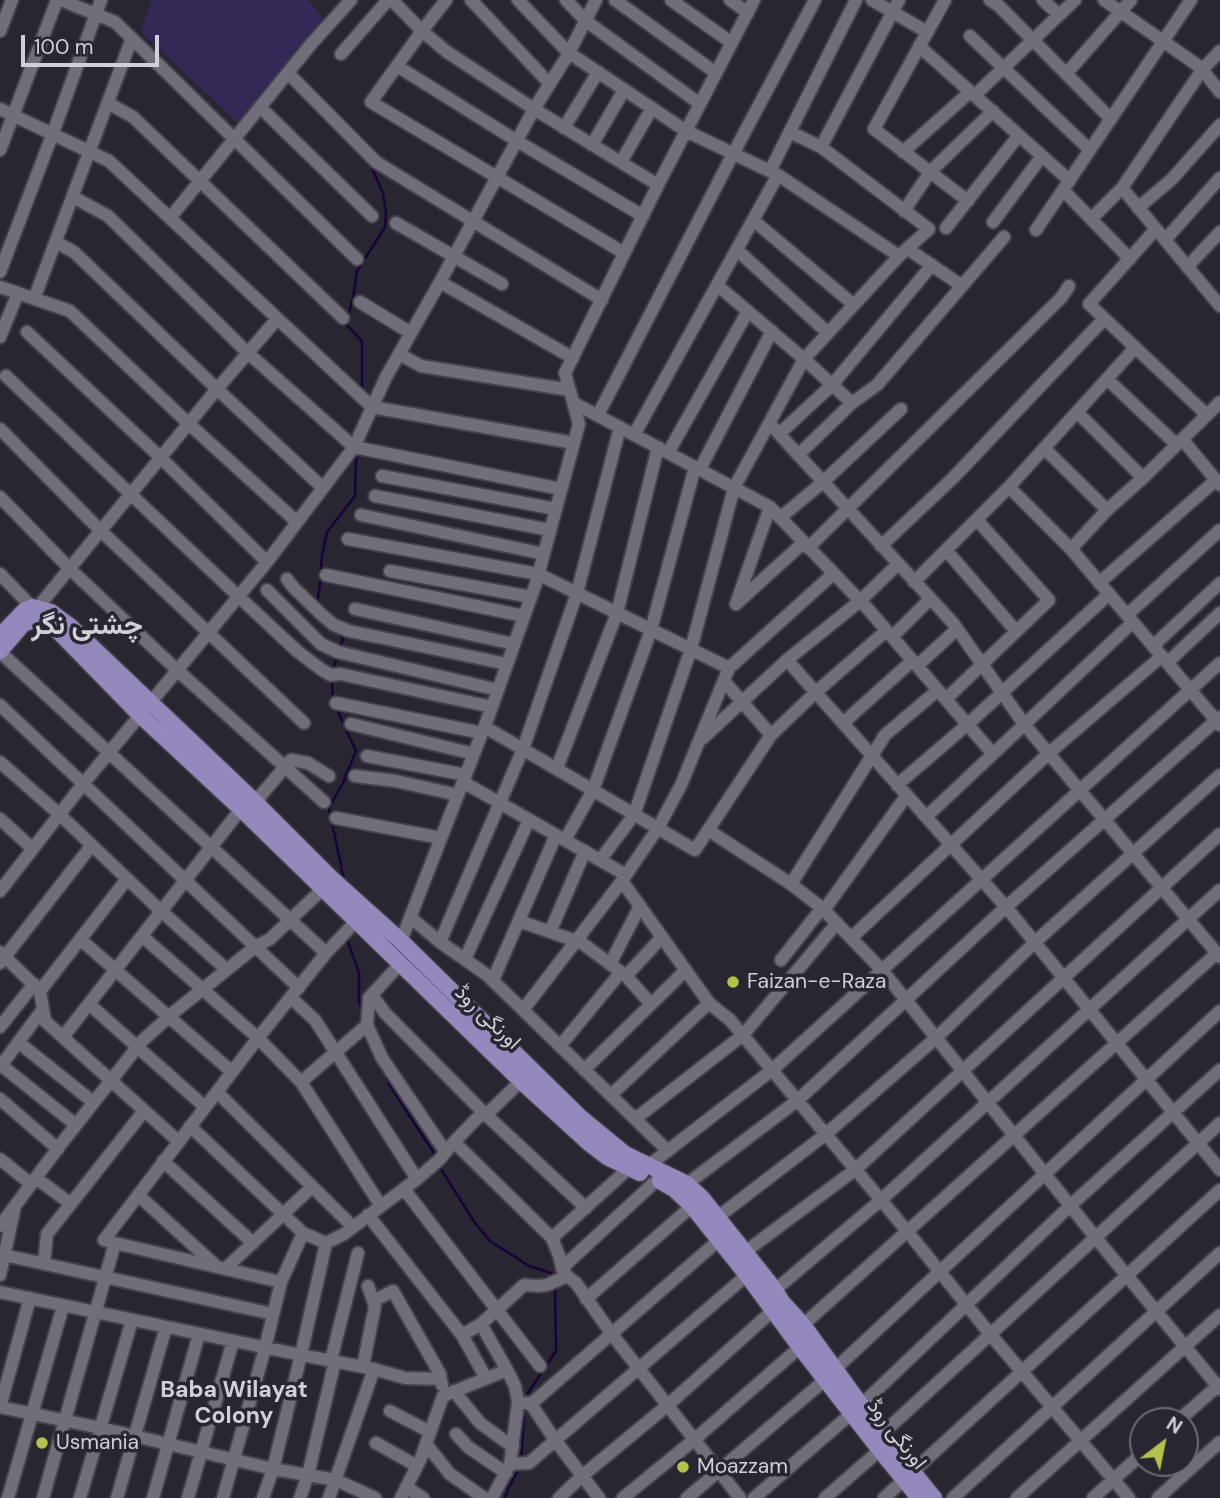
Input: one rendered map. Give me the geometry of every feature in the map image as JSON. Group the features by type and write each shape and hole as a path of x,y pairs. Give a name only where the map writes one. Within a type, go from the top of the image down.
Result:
{"main road":[{"path":"3,627 25,610 35,607"},
{"name":"اورنگی روڈ","path":"35,607 51,612 71,626 145,708"},
{"name":"اورنگی روڈ","path":"0,652 23,624 40,620 47,622 145,708 328,884 357,920 521,1081 590,1144 607,1157 674,1189 692,1206 747,1275 803,1325 830,1374 856,1409 909,1476 934,1498"},
{"name":"اورنگی روڈ","path":"328,884 401,941 580,1117 625,1154 687,1184 702,1198 746,1252 777,1301 800,1347 830,1374"},
{"name":"اورنگی روڈ","path":"909,1476 919,1498"}],"street":[{"path":"0,31 12,0"},
{"path":"0,150 59,0 115,22 357,259"},
{"path":"0,272 101,0"},
{"path":"170,218 351,0"},
{"path":"341,54 390,0 447,52 658,185"},
{"path":"446,0 371,102 624,253"},
{"path":"471,0 550,84"},
{"path":"518,0 569,53 686,131 774,173 903,252 932,265 962,286"},
{"path":"566,0 586,21 700,103"},
{"path":"2,884 267,562 354,447 386,377 534,109 569,53 596,0"},
{"path":"615,0 716,73"},
{"path":"671,0 732,43"},
{"path":"730,0 748,13"},
{"path":"401,941 484,730 544,554 579,424 565,373 754,0"},
{"path":"598,415 815,0"},
{"path":"634,435 753,220 790,132 856,0"},
{"path":"872,0 896,6 927,32"},
{"path":"945,0 874,129 968,201"},
{"path":"990,0 1111,118"},
{"path":"1044,0 1059,15"},
{"path":"903,152 1003,68 1075,0"},
{"path":"1104,0 1202,70 1220,92"},
{"path":"1066,74 1131,0"},
{"path":"1036,230 1191,0"},
{"path":"821,147 896,6"},
{"path":"970,36 1090,150"},
{"path":"34,299 132,38"},
{"path":"919,46 1042,156 1091,219 1130,259"},
{"path":"1091,219 1122,188 1202,70 1220,51"},
{"path":"397,66 643,216"},
{"path":"564,128 598,72"},
{"path":"288,73 376,162 601,300"},
{"path":"592,145 624,90"},
{"path":"108,103 133,117 343,318"},
{"path":"260,107 372,216"},
{"path":"0,108 109,161 372,407 574,443"},
{"path":"621,162 652,108"},
{"path":"904,211 930,172 993,111"},
{"path":"1138,208 1172,179 1220,125"},
{"path":"600,860 635,815 691,649 734,488 804,359 903,252 929,229 821,147 790,132"},
{"path":"946,228 1019,135"},
{"path":"993,222 1042,156"},
{"path":"1207,415 1089,304 1130,259 1161,234 1220,178"},
{"path":"1122,188 1187,267 1217,296"},
{"path":"73,197 108,216 248,353 354,447 561,489"},
{"path":"753,220 854,305"},
{"path":"396,223 502,284"},
{"path":"1187,267 1220,232"},
{"path":"798,455 852,403 877,385 1004,237"},
{"path":"56,242 74,252 323,488"},
{"path":"737,250 828,333"},
{"path":"779,434 832,385 932,265"},
{"path":"440,282 573,358"},
{"path":"717,285 852,403"},
{"path":"770,507 736,604 848,510 1061,298 1069,286"},
{"path":"0,287 70,312 297,522"},
{"path":"0,337 19,293"},
{"path":"360,302 411,333"},
{"path":"556,768 617,613 663,450 748,311"},
{"path":"881,546 953,478 1104,319"},
{"path":"35,607 70,569 277,320"},
{"path":"493,981 560,837 593,790 652,630 697,468 772,331"},
{"path":"27,332 267,562"},
{"path":"914,582 1009,487 1134,349"},
{"path":"399,354 421,366 572,397 598,415 770,507 860,601 993,754"},
{"path":"5,376 298,652 322,670 331,675 340,674 492,707"},
{"path":"1107,379 1179,442 1215,479"},
{"path":"1071,549 1107,510 1220,402"},
{"path":"780,518 901,409"},
{"path":"1077,412 1143,478"},
{"path":"769,424 957,629 1024,724 1218,955 803,1325"},
{"path":"440,942 523,749 577,593 620,427"},
{"path":"0,429 101,531 304,723"},
{"path":"1044,448 1107,510"},
{"path":"1099,583 1215,479 1220,461"},
{"path":"382,476 556,509"},
{"path":"687,1184 798,1100 1006,907 1219,721 1071,549 1009,487"},
{"path":"375,496 550,530"},
{"path":"0,497 70,569 177,670 324,802"},
{"path":"361,515 544,554"},
{"path":"791,884 885,735 981,664 1049,600 977,520"},
{"path":"926,817 1220,530"},
{"path":"348,538 538,574 729,668"},
{"path":"946,551 1016,631"},
{"path":"699,741 787,660 860,601 898,564"},
{"path":"390,571 531,597"},
{"name":"اورنگی روڈ","path":"0,574 35,607"},
{"path":"523,1010 624,878 658,828 681,785 729,668 833,574"},
{"path":"326,575 524,617"},
{"path":"287,579 322,615 334,625 349,631 507,664"},
{"path":"1153,646 1220,583"},
{"path":"267,590 321,644 338,652 498,690"},
{"path":"897,785 968,724 1109,594"},
{"path":"336,703 484,730 523,749 695,850 771,735 816,692 930,599"},
{"path":"355,609 514,644"},
{"path":"851,938 1049,753 1220,613"},
{"path":"843,723 957,629"},
{"path":"0,652 326,953"},
{"path":"787,660 1006,907 1220,1170"},
{"path":"648,1166 772,1070 1220,663"},
{"path":"724,681 771,735"},
{"path":"0,705 255,947 315,1020 416,1179"},
{"path":"351,724 474,754"},
{"path":"367,755 464,779 499,803 600,860 624,878 640,906 709,1003 743,1035 1129,1498"},
{"path":"63,1037 211,846 291,760 308,763 329,776"},
{"path":"0,762 60,814 226,970"},
{"path":"718,1217 826,1134 936,1038 1035,942 1220,775"},
{"path":"355,776 396,781 458,795"},
{"path":"782,960 907,795"},
{"path":"336,818 441,838"},
{"path":"0,819 33,849"},
{"path":"465,959 529,820"},
{"path":"708,830 791,884 823,909 882,970 1096,1238 1219,1386 1194,1407"},
{"path":"746,1252 856,1169 1220,834"},
{"path":"92,845 2,958 37,987 45,1021 178,1141"},
{"path":"550,932 585,851"},
{"path":"0,1027 80,939 127,879"},
{"path":"2,1220 137,1046 202,989 255,947 271,939 328,884"},
{"path":"559,1498 668,1405 881,1200 1220,890"},
{"path":"610,964 640,906"},
{"path":"410,917 493,981 668,1151"},
{"path":"281,1282 104,1239 258,1038 326,953 357,920"},
{"path":"519,921 582,943 623,974 651,1004"},
{"path":"635,1119 743,1035 837,923"},
{"path":"142,936 258,1038 301,1082 382,1206"},
{"path":"560,1046 623,974 662,937"},
{"path":"80,939 232,1072"},
{"path":"401,963 369,998 367,1025 382,1058 449,1146 552,1238 563,1274 576,1283 611,1333 740,1498"},
{"path":"584,1070 686,970"},
{"path":"372,995 385,1013 485,1113 586,1208"},
{"path":"611,1095 709,1003"},
{"path":"89,1004 205,1107"},
{"path":"43,1009 1,1066 76,1125"},
{"path":"687,1498 830,1374 1220,1011"},
{"path":"301,1082 367,1025"},
{"path":"18,1042 93,1102"},
{"path":"754,1498 856,1409 1071,1205 1220,1070"},
{"path":"264,1498 301,1355 326,1243 382,1206 439,1160 449,1146 521,1081"},
{"path":"217,1091 352,1227"},
{"path":"0,1099 58,1149"},
{"path":"44,1264 47,1234 144,1111"},
{"path":"825,1498 990,1334 1220,1123"},
{"path":"190,1126 303,1233 326,1243"},
{"path":"0,1159 71,1204"},
{"path":"163,1161 253,1242"},
{"path":"552,1238 628,1168"},
{"path":"462,1335 481,1324 524,1285 547,1285 563,1274 657,1180"},
{"path":"221,1268 312,1187"},
{"path":"404,1189 540,1366"},
{"path":"884,1498 1220,1190"},
{"path":"138,1195 221,1268"},
{"path":"0,1275 15,1206"},
{"path":"586,1299 692,1206"},
{"path":"368,1215 462,1335 486,1378"},
{"path":"223,1498 281,1282 303,1233"},
{"path":"515,1466 513,1447 525,1403 719,1240"},
{"path":"43,1498 115,1243"},
{"path":"300,1498 308,1475 358,1253"},
{"path":"953,1498 1220,1253"},
{"path":"4,1255 273,1314"},
{"path":"492,1498 515,1466 555,1440 747,1275"},
{"path":"329,1498 369,1367 375,1306 368,1286"},
{"path":"373,1301 393,1291 449,1394 480,1423 513,1447"},
{"path":"0,1292 369,1367 405,1378 441,1379"},
{"path":"30,1298 0,1407 273,1469 335,1480 375,1498"},
{"path":"8,1498 63,1306"},
{"path":"1017,1498 1220,1315"},
{"path":"80,1498 132,1320"},
{"path":"481,1324 525,1403 599,1498"},
{"path":"117,1498 166,1327"},
{"path":"153,1498 199,1334"},
{"path":"188,1498 233,1341"},
{"path":"623,1498 800,1347"},
{"path":"423,1498 404,1492 449,1394 508,1370"},
{"path":"390,1411 428,1438 450,1474 484,1498"},
{"path":"456,1434 468,1447 515,1466"},
{"path":"1158,1498 1220,1442"},
{"path":"376,1443 417,1466"},
{"path":"1093,1498 1129,1466"}],"shaded area":[{"path":"152,0 308,0 324,19 238,123 141,32"}],"waterway":[{"path":"362,391 362,341 346,324 357,271 385,227 383,193 372,168"},
{"path":"317,603 327,532 355,496 356,456"},
{"path":"340,634 343,639 340,647"},
{"path":"333,670 337,656"},
{"path":"332,680 333,701"},
{"path":"336,707 356,751 329,808 344,880"},
{"path":"347,939 359,973 359,1001 362,1010"},
{"path":"385,1072 389,1084 434,1153"},
{"path":"439,1166 475,1223 490,1241 529,1266 551,1273 552,1278"},
{"path":"528,1393 556,1351 555,1287"},
{"path":"521,1460 524,1417"},
{"path":"505,1498 519,1469"}],"place":[{"name":"Faizan-e-Raza","path":"733,982"},
{"name":"Usmania","path":"42,1443"},
{"name":"Moazzam","path":"683,1467"}],"district":[{"name":"چشتی نگر","path":"87,627"},
{"name":"Baba Wilayat Colony","path":"234,1404"}]}
